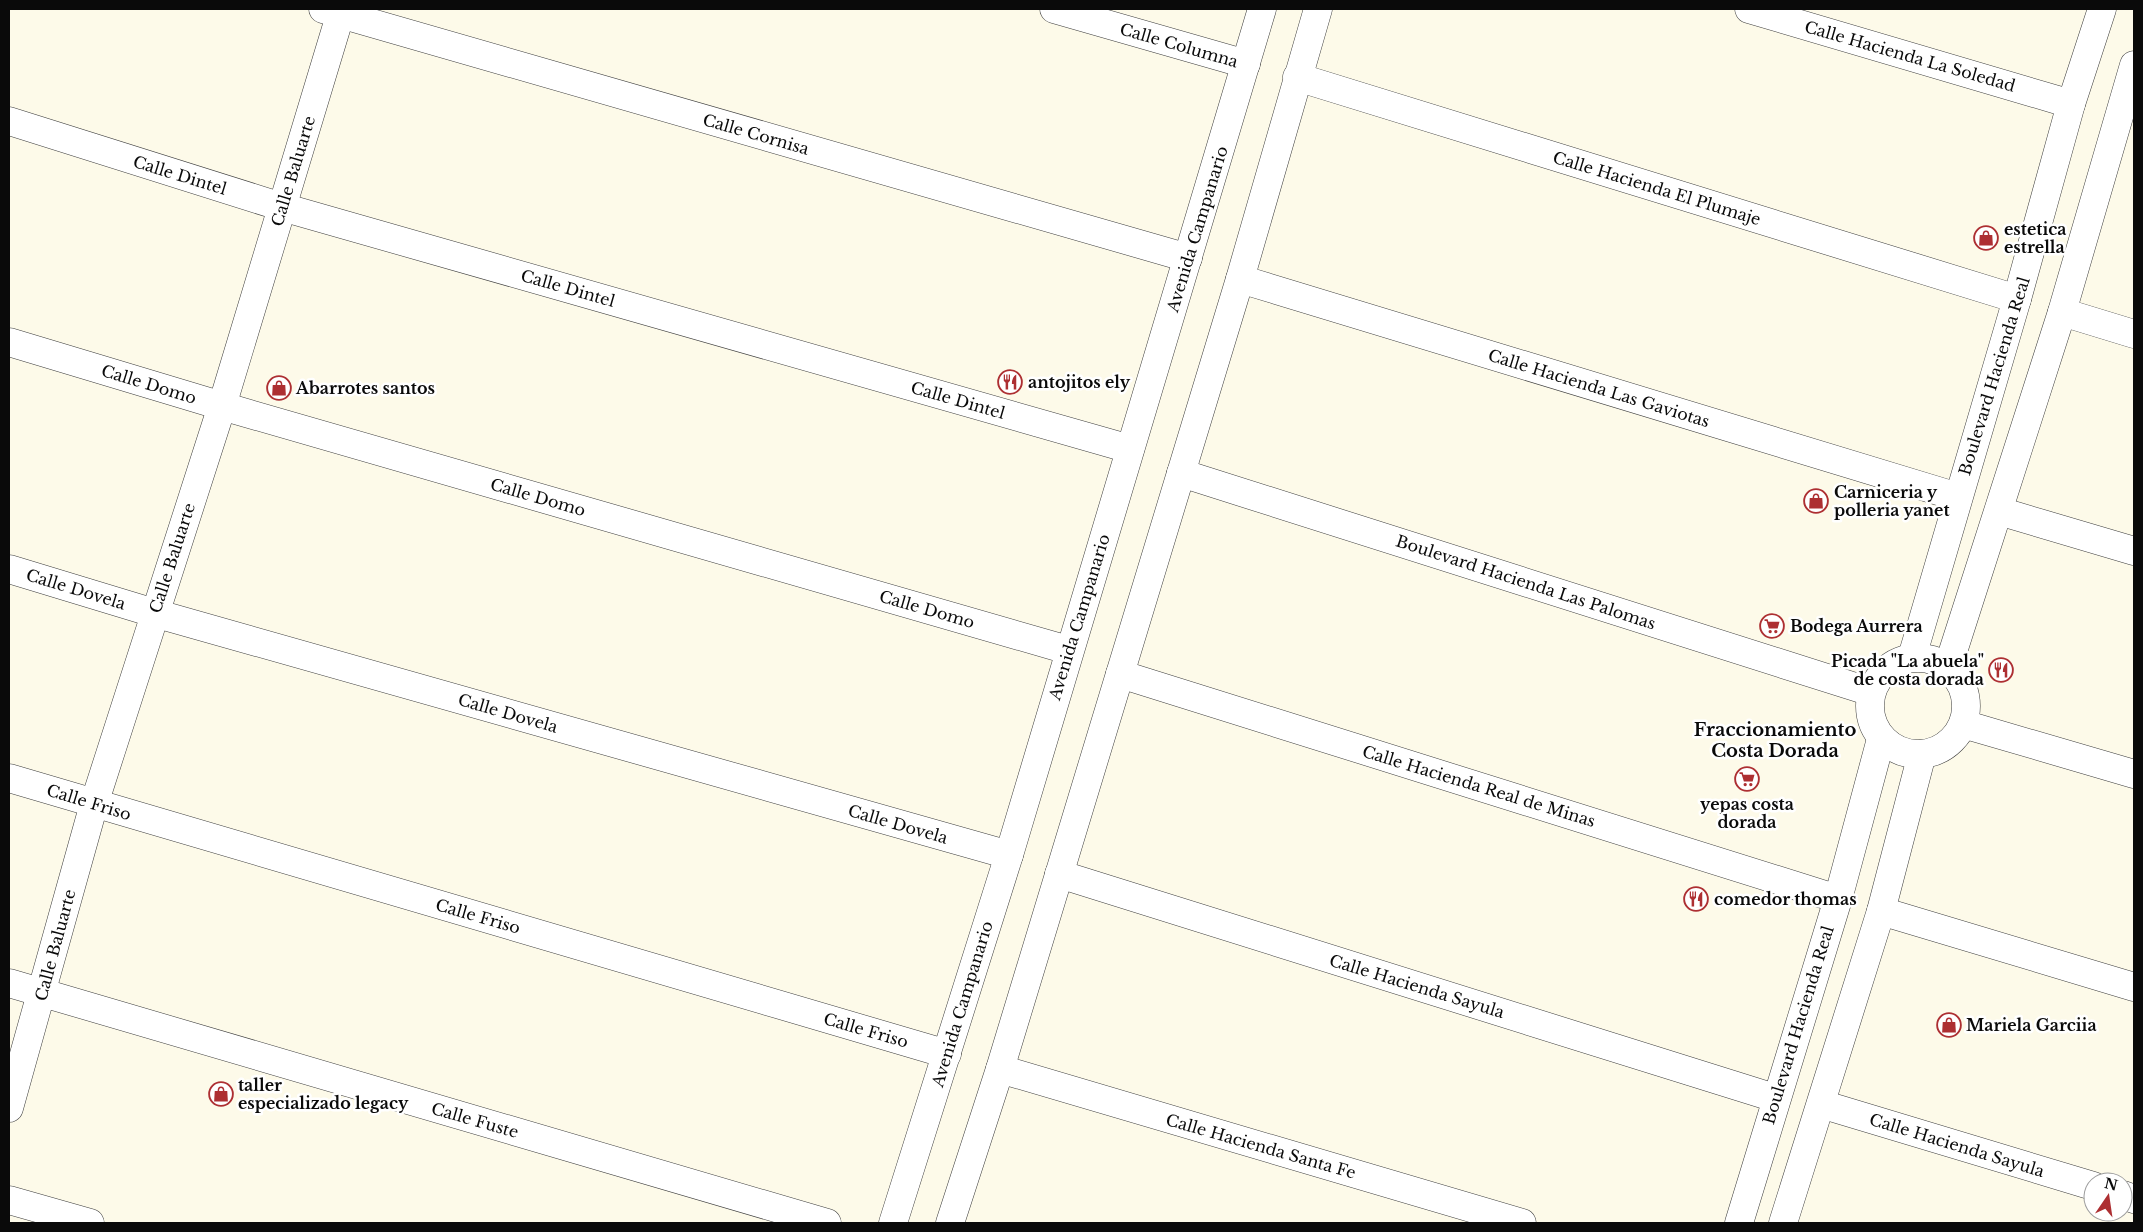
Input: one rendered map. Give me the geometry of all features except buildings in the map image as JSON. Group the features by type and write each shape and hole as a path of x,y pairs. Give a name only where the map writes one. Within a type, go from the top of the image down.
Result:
{"street":[{"name":"Calle Columna","path":"1054,9 1246,64"},
{"name":"Avenida Campanario","path":"892,1223 1009,855 1068,650 1262,9"},
{"path":"950,1223 1000,1069 1240,279 1296,78 1318,9"},
{"name":"Calle Hacienda La Soledad","path":"1749,9 2071,104"},
{"name":"Boulevard Hacienda Real","path":"1912,657 2017,299 2071,104 2102,9"},
{"name":"Calle Baluarte","path":"9,1108 94,804 222,406 282,207 335,10"},
{"name":"Calle Cornisa","path":"335,10 1188,258"},
{"path":"1948,667 2062,312 2125,125 2134,65"},
{"name":"Calle Hacienda El Plumaje","path":"1296,78 2017,299"},
{"name":"Calle Dintel","path":"9,121 282,207 1130,449"},
{"name":"Calle Hacienda Las Gaviotas","path":"1240,279 1958,497"},
{"path":"2062,312 2134,334"},
{"name":"Calle Domo","path":"9,342 222,406 1068,650"},
{"name":"Boulevard Hacienda Las Palomas","path":"1181,473 1871,692"},
{"path":"1999,511 2134,551"},
{"name":"Calle Dovela","path":"9,569 154,613 1009,855"},
{"path":"1912,657 1930,659 1948,667 1961,683 1966,703 1964,724 1947,745 1922,754 1900,752 1882,739 1870,717 1871,692 1879,676 1894,664 1912,657"},
{"name":"Calle Hacienda Real de Minas","path":"1120,674 1838,899"},
{"path":"1964,724 2134,774"},
{"name":"Boulevard Hacienda Real","path":"1738,1223 1775,1098 1838,899 1882,739"},
{"path":"1783,1223 1881,911 1922,754"},
{"name":"Calle Friso","path":"9,778 947,1054"},
{"name":"Calle Hacienda Sayula","path":"1059,874 1775,1098"},
{"path":"1881,911 2134,988"},
{"name":"Calle Fuste","path":"9,983 827,1223"},
{"name":"Calle Hacienda Santa Fe","path":"1000,1069 1522,1223"},
{"name":"Calle Hacienda Sayula","path":"1821,1104 2083,1183"},
{"path":"9,1200 90,1223"}],"place":[{"name":"estetica estrella","path":"1986,238"},
{"name":"antojitos ely","path":"1010,382"},
{"name":"Abarrotes santos","path":"279,388"},
{"name":"Carniceria y polleria yanet","path":"1816,501"},
{"name":"Bodega Aurrera","path":"1772,626"},
{"name":"Picada \"La abuela\" de costa dorada","path":"2001,670"},
{"name":"yepas costa dorada","path":"1747,779"},
{"name":"comedor thomas","path":"1696,899"},
{"name":"Mariela Garciia","path":"1949,1025"},
{"name":"taller especializado legacy","path":"221,1094"}],"district":[{"name":"Fraccionamiento Costa Dorada","path":"1775,740"}]}
